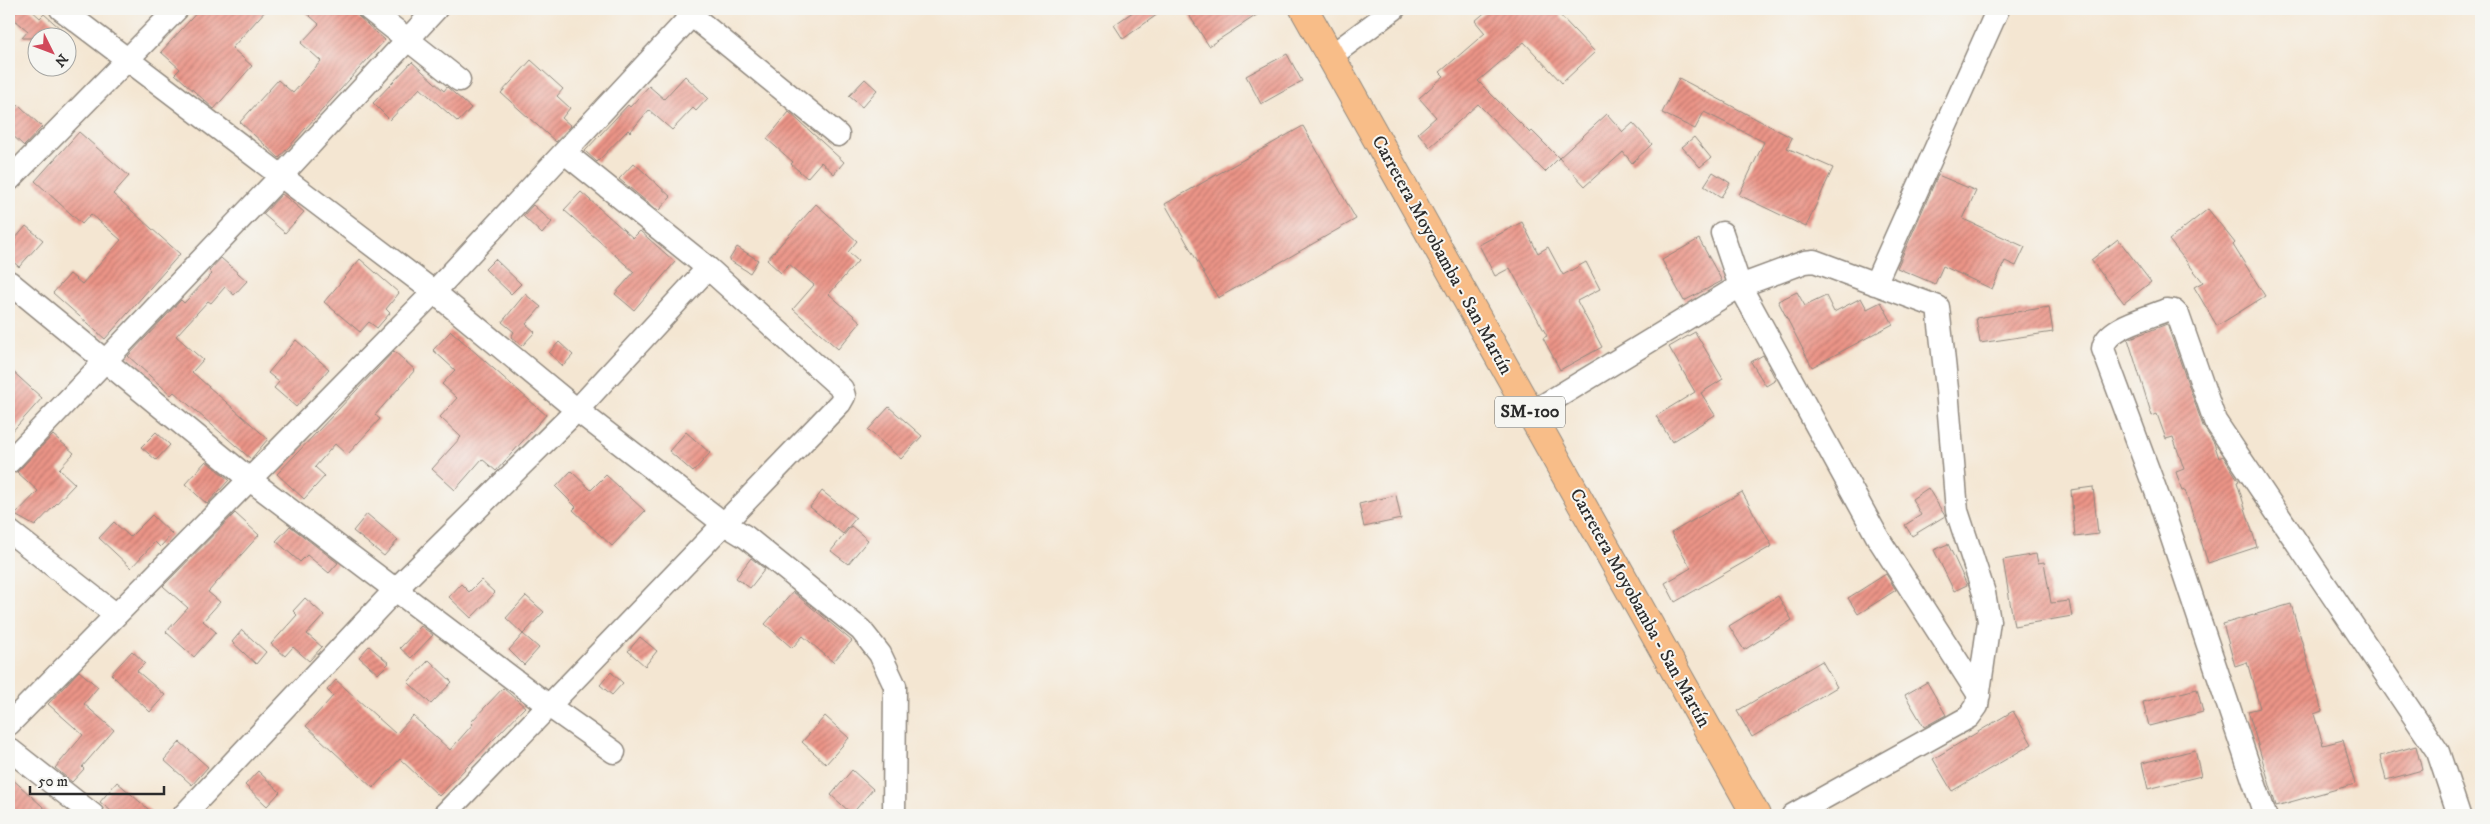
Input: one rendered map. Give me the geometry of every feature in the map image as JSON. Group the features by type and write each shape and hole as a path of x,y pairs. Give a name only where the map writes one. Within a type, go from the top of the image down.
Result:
{"main road":[{"name":"Carretera Moyobamba - San Martín","path":"1304,9 1756,815"}],"street":[{"path":"62,9 434,292 577,410 723,523 746,537 861,630 880,654 895,686 894,815"},
{"path":"9,180 177,9"},
{"path":"369,9 459,80"},
{"path":"9,462 282,175 436,9"},
{"path":"1331,56 1394,9"},
{"path":"1875,284 1998,9"},
{"path":"9,724 115,614 434,292 564,153 688,12 838,134"},
{"path":"444,815 840,403 844,396 842,389 708,268 564,153"},
{"path":"1722,233 1740,286 1878,538 1979,695"},
{"path":"1530,413 1740,286 1810,261 1934,304 1940,310 1957,511 1984,593 1989,621 1977,706 1969,717 1793,815"},
{"path":"184,815 396,589 577,410 708,268"},
{"path":"9,282 104,362 249,479 549,706 614,752"},
{"path":"2264,815 2160,502 2103,349 2104,340 2112,332 2166,310 2174,311 2178,315 2215,421 2438,752 2459,815"},
{"path":"9,531 115,614"},
{"path":"9,749 94,815"}],"building":[{"path":"9,9 30,9 40,18 44,14 60,28 28,28 28,31 9,15"},
{"path":"200,9 267,9 232,48 252,66 214,109 175,74 180,69 161,52"},
{"path":"302,9 350,9 385,40 279,158 240,122 278,80 293,93 321,61 301,43 319,24"},
{"path":"1137,9 1165,9 1123,39 1114,25"},
{"path":"1185,9 1266,9 1209,46"},
{"path":"1489,9 1554,9 1595,52 1562,83 1524,42 1478,81 1530,133 1532,131 1559,158 1545,172 1478,104 1430,147 1418,133 1436,117 1419,98 1444,76 1440,72 1485,33 1475,21"},
{"path":"28,31 28,38 22,38"},
{"path":"1287,54 1302,81 1261,104 1246,76"},
{"path":"531,60 563,89 557,96 570,108 562,118 571,126 556,142 501,93"},
{"path":"412,62 444,91 447,87 471,108 458,122 420,88 390,120 373,103"},
{"path":"685,76 708,98 696,111 693,108 672,130 649,110 630,132 628,130 597,162 585,151 628,105 630,107 649,86 664,99"},
{"path":"1679,78 1792,138 1787,148 1833,168 1806,227 1739,195 1764,142 1704,112 1695,129 1662,113"},
{"path":"865,79 877,90 862,107 849,96"},
{"path":"19,105 42,127 24,146 9,132 9,116"},
{"path":"789,112 844,162 834,174 821,162 807,178 791,164 793,162 767,139"},
{"path":"1607,114 1623,132 1633,123 1652,144 1632,163 1623,152 1585,186 1559,158"},
{"path":"1303,126 1356,219 1218,298 1165,204"},
{"path":"79,132 129,176 113,194 180,254 105,339 53,293 70,274 82,284 121,240 91,214 82,224 35,181"},
{"path":"1694,137 1711,158 1700,167 1682,147"},
{"path":"634,163 671,197 658,211 619,179"},
{"path":"1713,172 1730,183 1721,197 1704,186"},
{"path":"1938,175 1976,191 1963,219 2025,247 2016,266 2005,261 1992,289 1943,266 1935,284 1897,268"},
{"path":"581,192 633,238 640,231 675,262 634,310 615,294 634,272 564,210"},
{"path":"282,194 304,212 285,233 263,214"},
{"path":"816,204 857,241 848,252 858,261 829,294 861,322 838,349 793,309 814,285 789,264 781,273 767,260"},
{"path":"533,205 552,222 542,234 523,216"},
{"path":"2208,209 2235,243 2233,245 2265,296 2217,326 2194,287 2203,282 2169,240"},
{"path":"1522,222 1538,253 1548,247 1563,275 1586,262 1600,289 1577,301 1602,347 1560,370 1543,338 1547,336 1510,268 1495,276 1479,245"},
{"path":"26,226 43,240 19,267 9,258 9,246"},
{"path":"1699,239 1722,281 1684,301 1662,260"},
{"path":"2118,239 2151,282 2124,303 2091,260"},
{"path":"737,247 758,260 750,273 729,260"},
{"path":"221,258 247,281 234,295 225,287 211,303 208,301 176,336 203,360 192,372 268,439 251,459 174,392 171,395 128,356 181,300 184,303 212,274 209,271"},
{"path":"360,259 399,293 386,309 390,313 377,328 369,322 360,332 324,302"},
{"path":"495,259 521,284 511,294 485,269"},
{"path":"1797,292 1805,306 1826,296 1834,312 1861,298 1867,309 1881,302 1893,324 1812,367 1778,301"},
{"path":"525,294 541,307 526,324 535,332 522,346 511,337 514,332 502,322"},
{"path":"2049,307 2053,332 1980,343 1976,318"},
{"path":"2167,324 2203,426 2214,443 2219,458 2223,456 2239,481 2237,482 2257,547 2208,563 2185,490 2182,491 2176,472 2184,469 2173,437 2166,439 2157,414 2152,416 2128,339"},
{"path":"451,331 546,415 496,471 482,459 455,490 432,469 461,437 440,417 457,398 442,384 455,370 433,350"},
{"path":"1695,332 1723,379 1701,393 1715,415 1672,442 1656,416 1695,392 1669,347"},
{"path":"296,340 329,369 296,407 274,388 279,382 268,373"},
{"path":"559,342 573,355 563,366 549,353"},
{"path":"394,351 415,370 375,415 380,419 347,455 335,444 315,467 325,476 304,499 277,474"},
{"path":"1763,355 1776,380 1766,386 1751,362"},
{"path":"9,368 42,398 9,435"},
{"path":"889,407 922,436 901,459 868,430"},
{"path":"156,432 170,445 156,460 141,447"},
{"path":"686,432 710,453 693,472 669,451"},
{"path":"53,435 74,453 59,469 75,484 35,526 15,515 38,491 17,472"},
{"path":"206,461 229,480 207,504 185,484"},
{"path":"571,471 591,490 606,475 645,511 612,546 573,510 576,507 556,487"},
{"path":"2093,487 2098,534 2075,537 2071,490"},
{"path":"1928,488 1945,516 1912,536 1905,525 1921,515 1912,499"},
{"path":"822,491 856,518 843,534 810,507"},
{"path":"1742,492 1772,546 1675,602 1665,583 1691,568 1671,533"},
{"path":"1396,495 1401,519 1364,527 1359,504"},
{"path":"235,513 259,535 208,592 220,602 203,621 216,632 194,657 166,632 188,608 163,586"},
{"path":"367,514 398,540 384,556 353,531"},
{"path":"152,515 172,534 160,547 155,542 131,568 99,538 114,522 130,537"},
{"path":"290,526 338,563 329,573 307,555 300,562 276,541"},
{"path":"851,526 868,540 848,564 831,551"},
{"path":"1948,544 1967,585 1954,591 1934,550"},
{"path":"2036,554 2038,563 2044,562 2051,603 2069,601 2072,616 2014,626 2003,560"},
{"path":"751,558 765,569 750,588 736,578"},
{"path":"1886,574 1896,590 1858,614 1848,598"},
{"path":"481,580 495,593 471,618 449,597 461,584 469,592"},
{"path":"793,592 852,641 833,662 803,636 792,648 765,624"},
{"path":"526,596 544,612 523,634 506,618"},
{"path":"1778,596 1792,620 1744,650 1729,626"},
{"path":"305,598 324,615 307,634 322,647 309,661 293,647 285,656 271,644 297,615 293,611"},
{"path":"2291,604 2322,711 2314,714 2323,745 2343,740 2355,784 2276,806 2248,711 2260,708 2247,662 2235,666 2223,624"},
{"path":"421,626 433,635 411,658 400,648"},
{"path":"242,630 266,652 256,664 232,642"},
{"path":"523,634 539,648 524,665 509,650"},
{"path":"640,637 657,651 645,666 628,651"},
{"path":"369,646 389,663 378,674 359,657"},
{"path":"132,651 145,663 137,671 165,695 150,712 111,674"},
{"path":"429,660 452,682 431,704 408,682"},
{"path":"1822,661 1837,687 1752,737 1737,711"},
{"path":"79,671 98,687 84,704 114,730 82,767 84,769 72,782 55,768 83,735 48,704"},
{"path":"611,672 623,683 612,695 600,685"},
{"path":"336,680 396,734 413,716 450,750 473,724 471,722 503,688 525,707 439,796 400,759 373,788 306,726 333,696 327,690"},
{"path":"1927,682 1946,715 1924,727 1905,695"},
{"path":"2197,689 2203,712 2149,726 2143,702"},
{"path":"2013,711 2032,744 1952,791 1933,759"},
{"path":"825,716 849,738 826,764 802,742"},
{"path":"180,742 208,767 192,785 164,760"},
{"path":"2416,746 2422,770 2386,780 2380,756"},
{"path":"2195,750 2201,776 2148,789 2142,763"},
{"path":"852,770 873,789 852,814 831,795"},
{"path":"258,771 280,792 267,806 245,785"},
{"path":"9,776 52,815 20,815 9,805"},
{"path":"117,782 155,815 116,815 100,802"}]}
